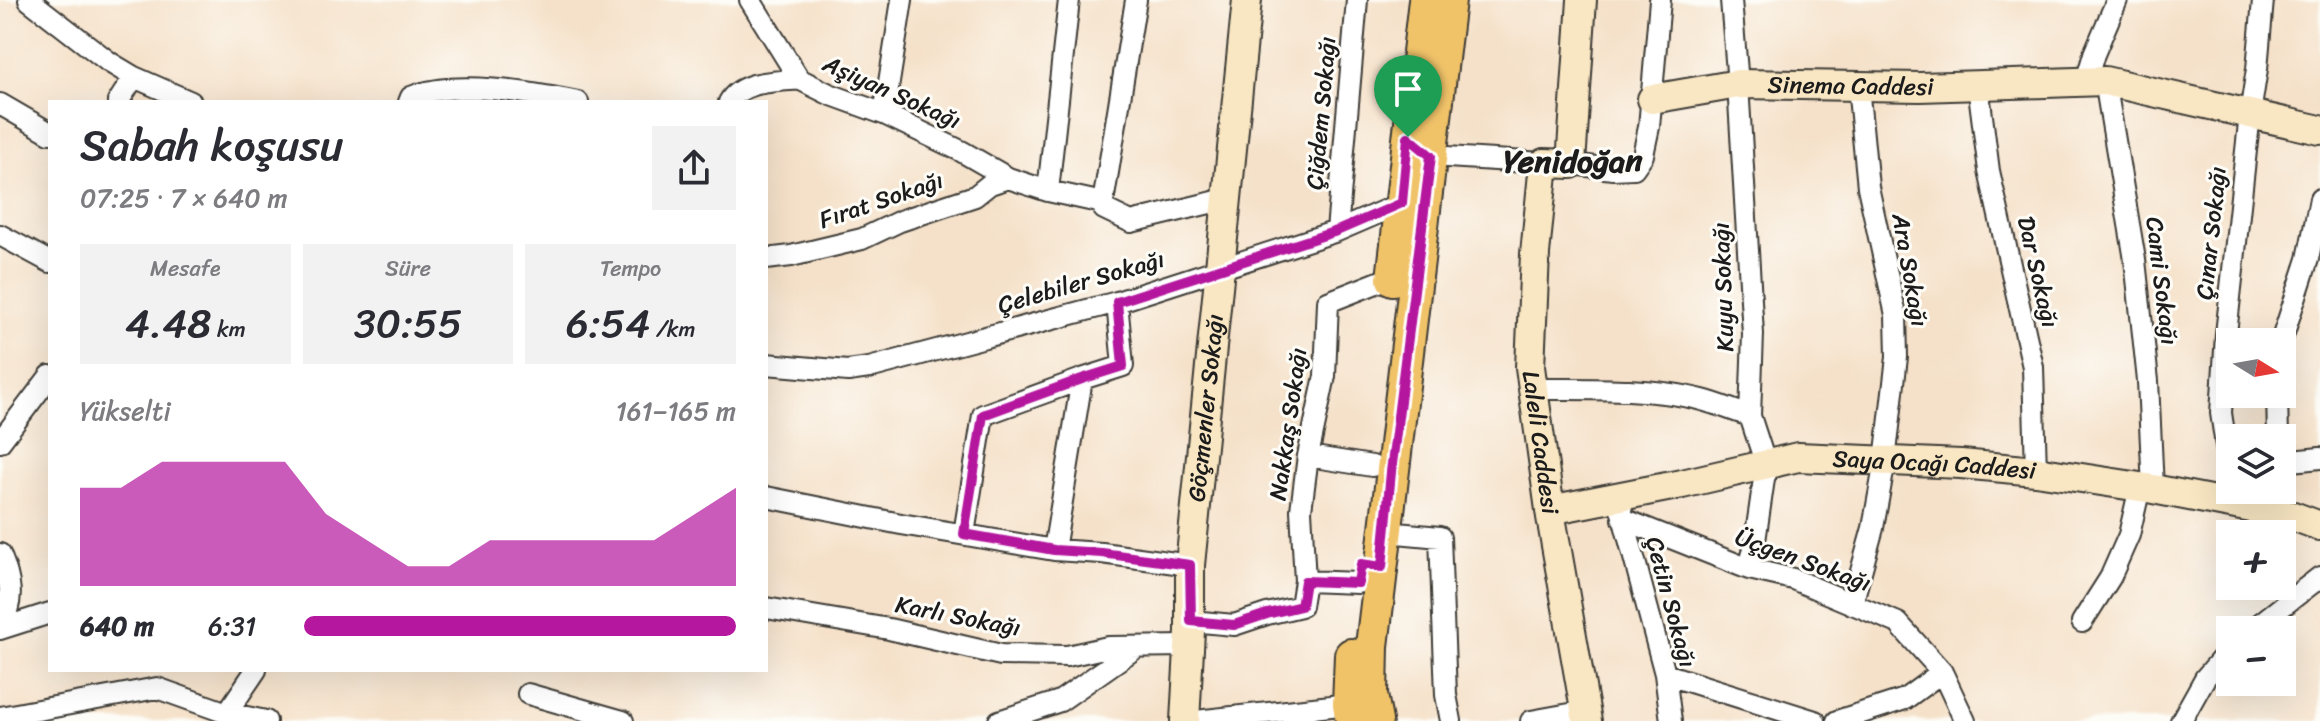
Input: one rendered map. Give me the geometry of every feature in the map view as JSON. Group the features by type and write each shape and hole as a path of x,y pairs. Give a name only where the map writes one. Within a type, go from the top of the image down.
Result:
{"main road":[{"path":"1350,712 1352,639 1367,571 1386,532 1419,146 1425,0"},
{"path":"1376,721 1370,674 1367,571 1372,466 1402,203 1419,146 1449,0"}],"street":[{"path":"29,0 109,62 134,77 186,100"},
{"name":"Aşiyan Sokağı","path":"750,0 799,79 829,94 884,114 961,151 1008,178 1103,203 1104,209 1131,222 1226,199"},
{"path":"884,114 902,0"},
{"path":"1048,191 1069,0"},
{"path":"1103,203 1136,0"},
{"name":"Göçmenler Sokağı","path":"1185,721 1190,565 1247,0"},
{"name":"Çiğdem Sokağı","path":"1337,231 1357,0"},
{"name":"Laleli Caddesi","path":"1582,0 1533,297 1530,367 1550,510 1586,716"},
{"path":"1419,146 1557,164 1634,168 1643,155 1652,99 1660,0"},
{"name":"Kuyu Sokağı","path":"1731,0 1753,334 1750,416 1766,465 1749,569"},
{"name":"Cami Sokağı","path":"2082,622 2110,578 2147,488 2148,381 2135,260 2096,81 2094,54 2117,0"},
{"name":"Çınar Sokağı","path":"2223,424 2226,334 2263,0"},
{"path":"119,100 134,77"},
{"path":"730,100 746,87 799,79"},
{"name":"Sinema Caddesi","path":"1652,99 1738,84 1978,85 2096,81 2320,130"},
{"name":"Dar Sokağı","path":"1978,85 1989,171 2033,367 2036,471"},
{"name":"Ara Sokağı","path":"1852,604 1873,528 1885,461 1897,357 1896,315 1868,187 1858,86"},
{"path":"410,100 426,91 465,89 565,100"},
{"path":"0,104 48,132"},
{"name":"Fırat Sokağı","path":"768,259 862,239 900,221 975,196 990,184 1008,178"},
{"path":"2287,328 2314,263 2320,199"},
{"name":"Çelebiler Sokağı","path":"768,364 848,371 869,368 1117,302 1337,231 1402,203"},
{"path":"0,235 48,261"},
{"name":"Nakkaş Sokağı","path":"1305,581 1301,510 1308,456 1325,376 1328,302 1394,276"},
{"path":"964,534 983,415 1123,366 1117,302"},
{"path":"0,442 48,379"},
{"path":"1054,550 1082,379"},
{"path":"1533,389 1605,389 1676,395 1750,416"},
{"path":"1308,456 1372,466"},
{"name":"Saya Ocağı Caddesi","path":"1550,510 1621,508 1798,457 1961,464 2036,471 2216,502"},
{"path":"2296,461 2320,458"},
{"path":"768,497 1054,550 1190,565"},
{"name":"Saya Ocağı Caddesi","path":"2227,504 2293,516 2320,526"},
{"name":"Üçgen Sokağı","path":"1621,508 1749,569 1793,579 1898,623 1942,672 1965,721"},
{"name":"Çetin Sokağı","path":"1621,508 1665,674 1671,721"},
{"path":"1386,532 1440,537 1446,695 1451,721"},
{"path":"0,554 7,570 11,595 0,626"},
{"path":"1190,634 1301,606 1305,581 1367,571"},
{"path":"2270,616 2320,577"},
{"name":"Karlı Sokağı","path":"768,608 889,629 1001,655 1067,656 1108,647 1137,647 1190,634"},
{"path":"0,626 48,614"},
{"path":"999,721 1060,701 1137,647"},
{"path":"2181,721 2205,678 2216,665"},
{"path":"227,713 255,672"},
{"path":"1837,721 1905,699 1942,672"},
{"path":"1665,674 1815,721"},
{"path":"13,717 158,679 196,703 266,721"},
{"path":"528,694 623,721"},
{"path":"183,721 196,703"},
{"path":"1196,721 1350,712"},
{"path":"1531,721 1586,716"}],"district":[{"name":"Yenidoğan","path":"1573,161"}],"route":[{"path":"1408,137 1431,156 1382,567 1361,564 1358,583 1305,581 1301,606 1234,625 1191,621 1190,565 1054,550 964,534 983,415 1123,366 1117,302 1337,231 1402,203 1408,137"}]}
